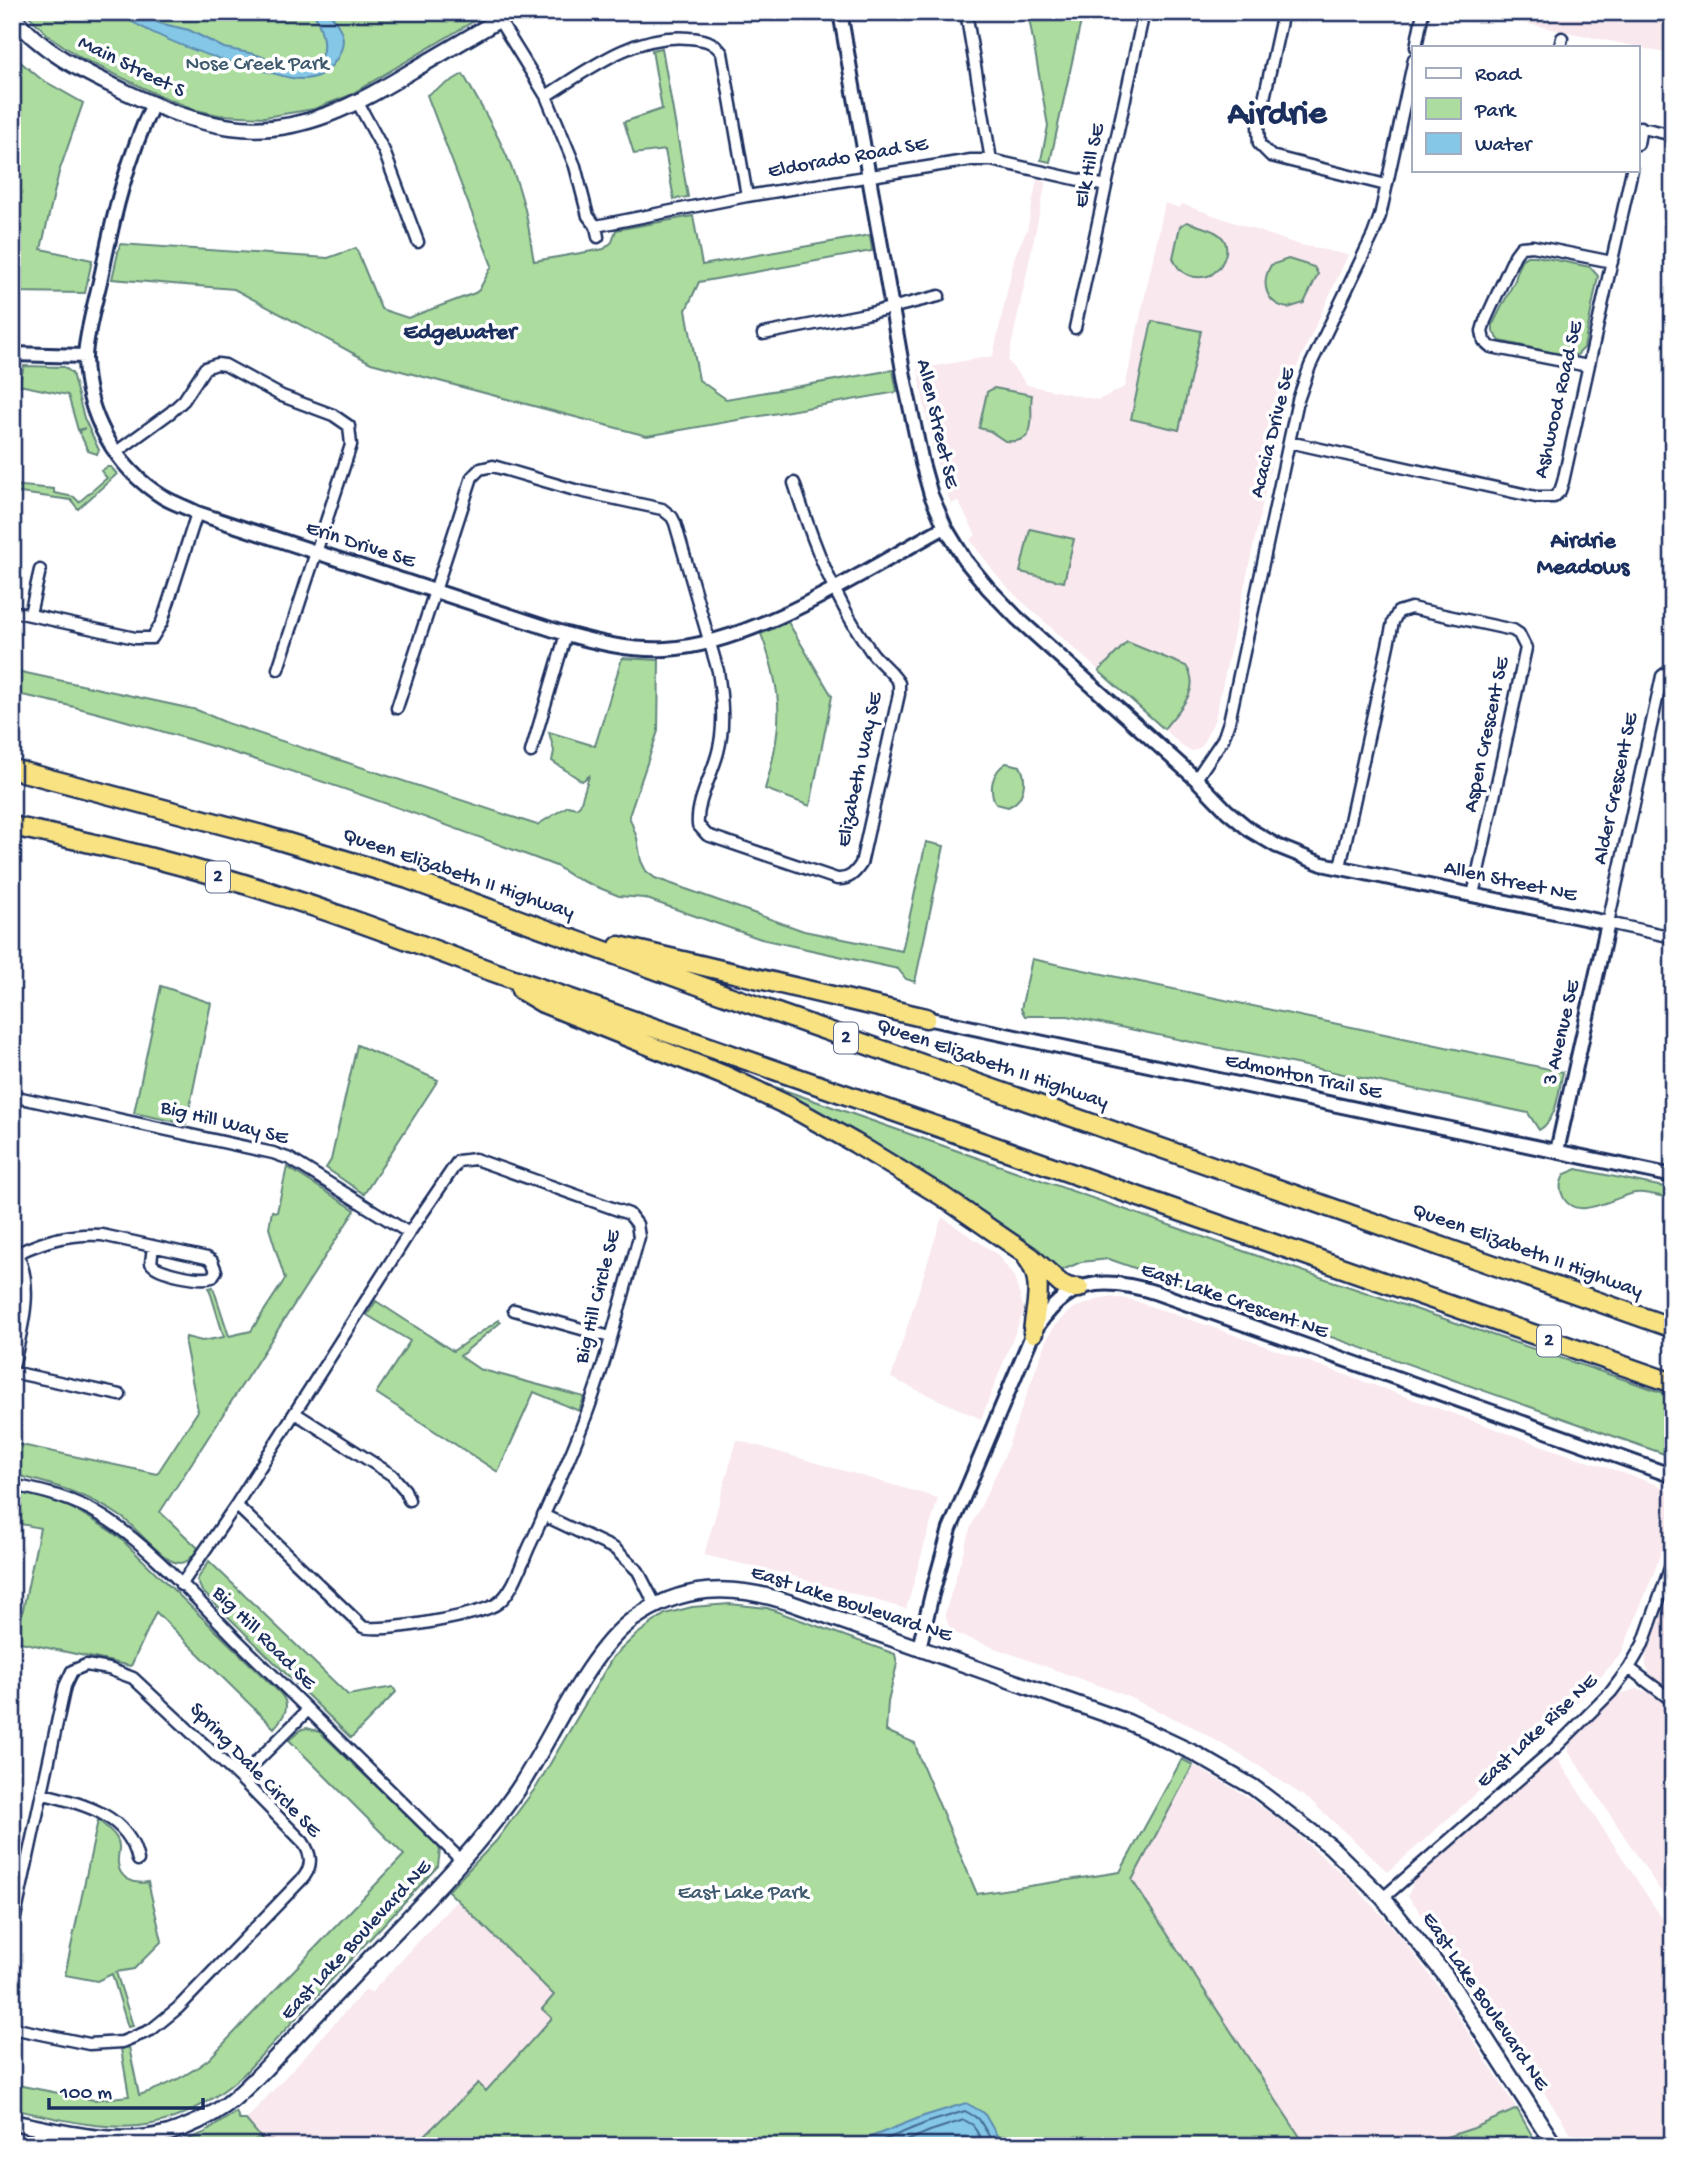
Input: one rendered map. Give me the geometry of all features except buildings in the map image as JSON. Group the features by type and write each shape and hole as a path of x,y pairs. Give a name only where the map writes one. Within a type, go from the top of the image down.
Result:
{"highway":[{"name":"Queen Elizabeth II Highway","path":"12,769 261,835 408,879 717,992 1673,1328"},
{"name":"2","path":"12,826 71,838 230,880 368,925 488,970 1673,1384"},
{"path":"546,928 926,1018"},
{"path":"488,970 543,1003 723,1075 790,1107 896,1167 1008,1240 1061,1284 1079,1288"},
{"path":"1008,1240 1026,1257 1036,1273 1038,1290 1033,1333"}],"main road":[{"name":"Main Street S","path":"12,15 38,42 66,62 153,104 196,121 233,128 262,128 306,122 358,103 512,12"},
{"name":"East Lake Boulevard NE","path":"12,2122 99,2139 136,2139 170,2133 215,2112 255,2079 461,1860 516,1792 600,1654 630,1622 656,1606 692,1592 715,1589 757,1593 1107,1713 1194,1753 1240,1778 1330,1846 1383,1898 1445,1975 1555,2146"}],"street":[{"name":"Allen Street SE","path":"840,12 922,463 931,495 945,527 965,560 1008,609 1250,830 1301,857 1340,867"},
{"path":"966,12 991,160"},
{"name":"Elk Hill SE","path":"1075,328 1144,12"},
{"path":"1283,12 1258,126 1259,144 1270,156 1387,185"},
{"path":"1416,46 1423,12"},
{"path":"499,20 545,96 575,166 588,216 596,226 598,237"},
{"path":"545,96 622,50 646,42 682,37 708,40 722,53 747,196"},
{"name":"Acacia Drive SE","path":"1196,779 1223,739 1229,722 1304,382 1373,236 1412,80"},
{"path":"358,103 384,151 418,242"},
{"name":"Erin Drive SE","path":"153,104 132,152 121,188 85,356 95,414 115,453 139,479 163,497 197,513 566,635 606,645 644,649 685,647 709,642 771,620 945,527"},
{"path":"1640,127 1673,135"},
{"name":"Eldorado Road SE","path":"596,226 747,196 947,162 991,160 1106,186"},
{"name":"Ashwood Road SE","path":"1289,442 1536,497 1554,497 1563,482 1632,172"},
{"path":"1588,366 1491,347 1484,341 1482,331 1521,247 1533,246 1612,262"},
{"path":"763,334 939,296"},
{"path":"12,354 85,356"},
{"path":"115,453 184,400 201,372 218,364 225,365 282,396 341,419 349,426 351,445 278,669"},
{"path":"397,708 472,477 480,469 493,466 575,490 656,507 668,513 676,523 709,642"},
{"path":"794,483 832,589"},
{"path":"12,611 135,638 152,638 162,622 197,513"},
{"path":"30,614 40,570"},
{"name":"Elizabeth Way SE","path":"709,642 718,671 723,708 722,729 699,811 698,825 707,835 844,880 856,871 861,863 899,683 872,653 832,589"},
{"name":"Aspen Crescent SE","path":"1340,867 1393,622 1398,612 1411,608 1513,630 1527,648 1473,895"},
{"path":"531,752 566,635"},
{"name":"Alder Crescent SE","path":"1608,923 1662,676 1673,668"},
{"name":"Allen Street NE","path":"1340,867 1673,937"},
{"name":"3 Avenue SE","path":"1557,1151 1608,923"},
{"name":"Edmonton Trail SE","path":"926,1018 1673,1176"},
{"name":"Big Hill Way SE","path":"12,1096 273,1153 298,1163 409,1233"},
{"name":"Big Hill Circle SE","path":"181,1585 236,1505 409,1233 458,1161 469,1158 629,1214 637,1224 639,1237 593,1395 543,1515 508,1591 498,1604 483,1611 379,1630 363,1627 236,1505"},
{"path":"120,1395 12,1371 25,1304 24,1272 15,1250 50,1240 85,1234 102,1235 153,1246 206,1258 212,1261 216,1271 212,1277 202,1279 158,1270 151,1262 153,1246"},
{"name":"East Lake Crescent NE","path":"919,1648 950,1529 1033,1333 1052,1307 1079,1288 1105,1282 1147,1290 1673,1476"},
{"path":"514,1310 610,1336"},
{"path":"295,1413 392,1475 405,1490 409,1500"},
{"name":"Big Hill Road SE","path":"12,1485 40,1490 69,1500 100,1515 129,1536 461,1860"},
{"path":"543,1515 615,1549 638,1571 656,1606"},
{"name":"East Lake Rise NE","path":"1383,1898 1570,1734 1611,1692 1629,1668 1650,1627 1673,1560"},
{"name":"Spring Dale Circle SE","path":"12,1931 15,1905 43,1794 68,1677 79,1667 86,1665 109,1669 132,1678 240,1778 309,1851 311,1860 304,1877 178,2008 151,2030 122,2042 98,2044 12,2028"},
{"path":"1629,1668 1673,1701"},
{"path":"240,1778 308,1710"},
{"path":"43,1794 97,1809 115,1822 135,1849 138,1860"}],"shaded area":[{"path":"1472,12 1673,12 1673,55"},
{"path":"1037,180 1046,182 1008,361 1027,385 1098,400 1125,387 1165,203 1180,208 1182,204 1296,244 1348,255 1289,384 1215,719 1201,747 1193,751 1186,749 999,578 970,540 976,535 958,501 951,504 933,453 918,369 993,356 1015,255 1027,230"},
{"path":"942,1217 998,1255 1014,1277 1024,1310 981,1419 891,1378"},
{"path":"1106,1297 1129,1299 1206,1325 1661,1486 1672,1495 1672,1516 1655,1570 1621,1654 1585,1694 1542,1735 1388,1872 1312,1802 1195,1728 1122,1694 951,1632 945,1614 970,1529 1004,1457 1046,1341 1056,1324 1074,1308"},
{"path":"737,1440 938,1498 906,1609 786,1574 704,1555"},
{"path":"1673,1585 1673,1693 1650,1674 1646,1657"},
{"path":"1637,1689 1646,1691 1673,1709 1673,1910 1569,1752 1569,1743 1619,1694"},
{"path":"1550,1759 1558,1760 1673,1935 1673,2146 1586,2146 1574,2138 1453,1955 1408,1896 1414,1880"},
{"path":"1193,1765 1243,1794 1288,1826 1349,1880 1396,1931 1441,1990 1517,2109 1474,2128 1419,2146 1306,2146 1132,1879"},
{"path":"457,1900 554,1996 542,2009 552,2018 485,2091 414,2146 268,2146 246,2120 366,1989 371,1993"}],"green space":[{"name":"Nose Creek Park","path":"25,12 489,12 348,96 314,109 265,117 219,115 196,110 158,95 81,58 49,36"},
{"path":"1028,12 1083,12 1050,162 1041,160 1048,126"},
{"path":"662,48 688,197 674,199 665,150 634,154 624,122 662,109 652,50"},
{"path":"12,55 41,79 83,103 59,172 41,249 92,260 85,293 12,292"},
{"path":"463,74 498,136 512,168 525,209 534,261 604,249 612,242 616,230 693,216 702,265 870,235 872,251 699,282 686,310 699,380 726,399 893,370 897,392 647,436 371,363 234,289 112,279 120,244 328,258 356,248 381,309 408,318 475,293 492,266 427,95"},
{"path":"1187,222 1215,232 1225,242 1224,260 1211,275 1188,275 1179,269 1173,258 1180,226"},
{"path":"1527,256 1590,267 1598,276 1584,348 1577,355 1569,356 1500,341 1493,332 1493,324 1515,280 1521,260"},
{"path":"1288,259 1314,267 1318,274 1304,303 1288,308 1270,298 1266,279 1271,265"},
{"path":"1152,321 1201,331 1179,430 1131,419"},
{"path":"24,366 64,367 72,373 84,418 99,450 97,454 88,451 79,431 85,428 78,430 68,395 19,385"},
{"path":"994,388 1032,395 1031,426 1024,438 1005,441 990,431 979,428 987,392"},
{"path":"111,467 117,474 78,509 71,500 20,493 12,497 12,485 54,489 54,493 74,497 79,502 107,478 101,471"},
{"path":"1030,529 1074,539 1064,582 1020,572"},
{"path":"788,622 832,696 810,806 765,789 778,729 778,711 774,675 761,634"},
{"path":"1127,642 1186,666 1191,675 1192,683 1187,699 1164,729 1099,671"},
{"path":"622,658 659,660 658,731 629,816 646,871 655,878 804,931 902,951 926,842 944,846 915,982 906,979 898,969 761,939 644,898 619,896 573,877 556,866 423,816 288,770 106,715 12,693 12,670 197,710 227,723 537,825 568,806 576,808 580,805 589,776 582,781 552,761 554,751 549,732 595,746"},
{"path":"1006,763 1020,766 1024,777 1021,795 1008,807 996,804 992,793 997,771"},
{"path":"1032,959 1563,1072 1554,1112 1539,1130 1528,1113 1068,1016 1025,1016 1021,1009"},
{"path":"161,986 211,1003 186,1124 134,1113"},
{"path":"357,1045 438,1080 364,1194 326,1168 331,1160"},
{"path":"764,1083 1246,1252 1673,1396 1673,1457 1109,1259 1081,1262 1060,1271 953,1195"},
{"path":"287,1167 355,1210 160,1512 198,1548 191,1558 181,1563 172,1561 123,1518 97,1502 56,1486 12,1474 12,1443 157,1474 198,1411 185,1344 186,1337 202,1341 224,1337 209,1288 213,1287 229,1336 251,1331 285,1279 269,1228 272,1211 277,1212"},
{"path":"1577,1169 1673,1189 1673,1199 1640,1193 1595,1206 1575,1207 1567,1203 1561,1186 1565,1174"},
{"path":"376,1301 453,1351 499,1320 501,1322 460,1356 479,1369 584,1397 579,1411 534,1392 498,1472 376,1393 410,1341 367,1315"},
{"path":"12,1493 55,1501 95,1521 119,1537 280,1693 286,1707 274,1728 156,1612 131,1666 16,1641 17,1637 12,1636 12,1618 21,1619 40,1528 12,1522"},
{"path":"209,1561 348,1695 393,1687 396,1692 351,1738 202,1591 197,1580"},
{"name":"East Lake Park","path":"730,1604 767,1608 895,1654 897,1664 888,1702 886,1731 915,1743 977,1894 1120,1872 1182,1759 1193,1765 1132,1880 1306,2146 414,2146 478,2083 486,2091 552,2018 542,2009 554,1995 448,1891 496,1841 537,1786 613,1657 636,1635 665,1614 692,1607"},
{"path":"307,1728 320,1732 438,1846 438,1866 243,2075 213,2098 186,2113 159,2122 133,2126 78,2123 12,2109 12,2084 94,2100 129,2096 121,2049 129,2047 139,2095 167,2085 192,2071 209,2059 404,1855 289,1740"},
{"path":"98,1820 117,1838 121,1873 133,1882 148,1882 162,1941 134,1969 116,1972 133,2026 128,2027 112,1974 97,1981 65,1975"},
{"path":"1517,2109 1538,2146 1419,2146 1474,2128"},
{"path":"236,2112 240,2120 246,2120 268,2146 172,2146 204,2133"}],"water":[{"path":"115,12 141,12 159,23 189,30 224,48 254,54 296,68 321,57 323,52 322,34 313,12 329,12 339,27 343,43 337,59 324,72 311,78 295,78 229,62 189,48 151,32"},
{"path":"966,2103 984,2113 1003,2146 848,2146 924,2116"}],"district":[{"name":"Airdrie","path":"1277,115"},
{"name":"Edgewater","path":"460,333"},
{"name":"Airdrie Meadows","path":"1583,555"}]}
